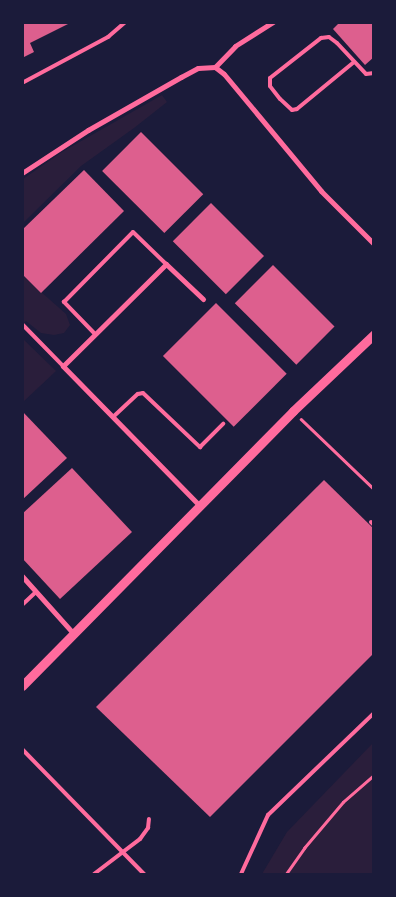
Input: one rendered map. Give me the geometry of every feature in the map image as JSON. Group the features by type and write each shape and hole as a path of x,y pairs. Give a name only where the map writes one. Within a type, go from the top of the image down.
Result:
{"street":[{"path":"214,67 235,46 273,22"},
{"path":"22,173 88,130 198,68 214,67 224,74 321,191 374,244"},
{"path":"200,506 63,366 166,264 203,298"},
{"path":"22,686 293,411 374,334"},
{"path":"22,576 73,633"}],"lane":[{"path":"22,83 108,37 125,22"},
{"path":"354,62 297,109 292,110 270,86 270,78 321,38 329,37 354,62 366,74 374,73"},
{"path":"95,334 64,302 133,232 166,264"},
{"path":"22,324 63,366"},
{"path":"113,417 138,394 143,393 200,447 223,424"},
{"path":"22,605 36,592"},
{"path":"241,874 268,815 374,713"},
{"path":"22,749 122,854 144,874"},
{"path":"94,874 140,839 148,828 149,819"}],"path":[{"path":"293,411 374,489"},
{"path":"286,874 304,848 343,802 374,775"}],"shaded area":[{"path":"162,95 167,102 81,166 23,223 23,179 62,152"},
{"path":"23,276 66,314 70,325 64,333 54,335 41,333 26,321 23,324"},
{"path":"23,339 56,371 23,402"},
{"path":"373,743 373,874 262,874 287,832"}],"building":[{"path":"22,22 72,22 30,43 34,52 22,58"},
{"path":"340,22 374,22 374,57 365,65 333,29"},
{"path":"141,132 203,194 164,233 102,171"},
{"path":"84,170 124,211 41,293 22,274 22,230"},
{"path":"211,203 264,256 226,294 173,241"},
{"path":"273,265 335,327 296,365 235,303"},
{"path":"216,303 287,374 234,427 163,356"},
{"path":"22,411 67,458 22,500"},
{"path":"72,468 132,532 60,599 22,558 22,514"},
{"path":"324,480 374,529 374,653 210,817 96,707"}]}
